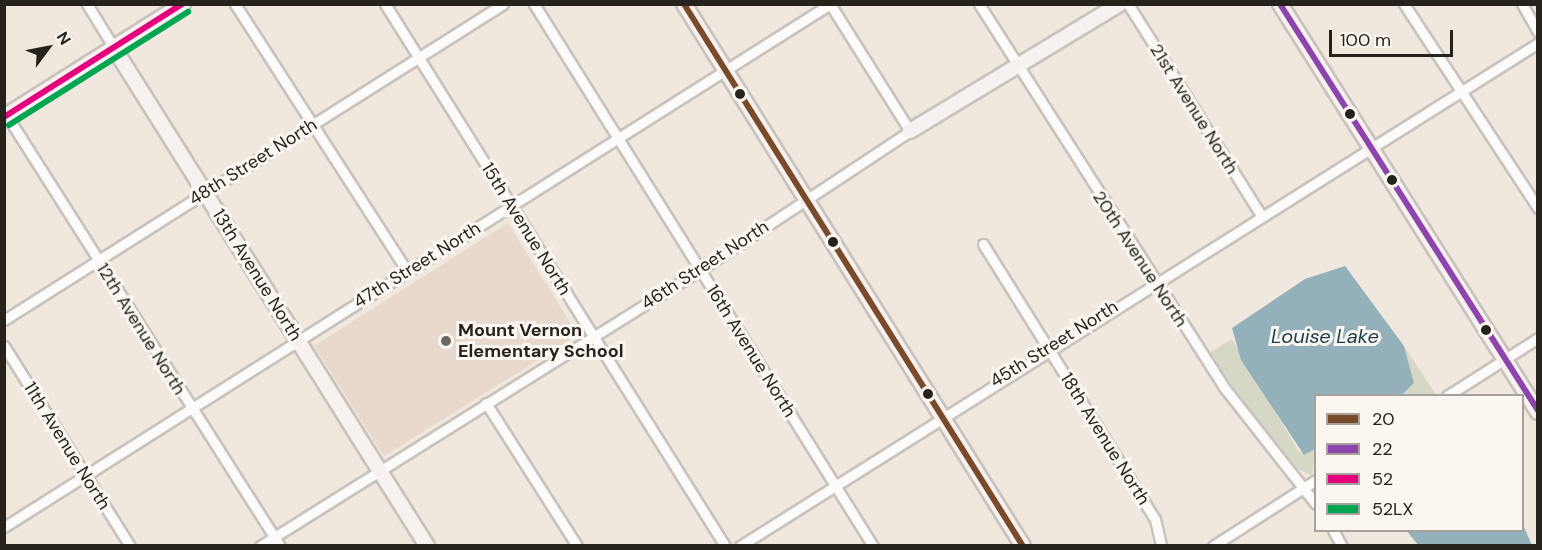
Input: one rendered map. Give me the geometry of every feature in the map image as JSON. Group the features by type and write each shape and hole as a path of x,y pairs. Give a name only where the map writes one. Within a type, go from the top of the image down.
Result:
{"street":[{"name":"13th Avenue North","path":"87,4 426,546"},
{"path":"5,115 183,4"},
{"path":"235,4 407,271"},
{"name":"15th Avenue North","path":"385,4 725,546"},
{"name":"48th Street North","path":"4,320 503,4"},
{"name":"16th Avenue North","path":"534,4 620,137 700,270 873,546"},
{"path":"684,4 1023,546"},
{"path":"830,4 910,131"},
{"name":"47th Street North","path":"4,526 830,4"},
{"name":"20th Avenue North","path":"979,4 1154,283 1223,386 1314,501"},
{"name":"46th Street North","path":"260,546 700,270 910,131 1120,4"},
{"name":"21st Avenue North","path":"1128,4 1260,214"},
{"path":"1280,4 1538,412"},
{"path":"1404,4 1462,89 1538,208"},
{"path":"1522,4 1538,32"},
{"name":"45th Street North","path":"740,546 940,416 1260,214 1538,43"},
{"name":"12th Avenue North","path":"5,115 280,546"},
{"name":"18th Avenue North","path":"983,244 1155,519 1161,546"},
{"path":"1450,394 1538,338"},
{"name":"11th Avenue North","path":"4,346 130,546"},
{"path":"486,403 577,546"},
{"path":"1214,546 1314,481"},
{"path":"1334,532 1342,546"}],"shaded area":[{"name":"Mount Vernon Elementary School","path":"508,223 578,335 384,456 314,346"}],"green space":[{"path":"1232,339 1299,452 1314,449 1312,476 1296,468 1207,354"},
{"path":"1404,346 1435,394 1404,394 1414,383"}],"water":[{"name":"Louise Lake","path":"1345,266 1404,346 1414,383 1403,394 1314,394 1314,450 1304,455 1241,360 1232,328 1305,279"},
{"path":"1524,527 1532,545 1418,545 1408,532 1524,532"}],"transit line":[{"name":"52","path":"4,117 182,4"},
{"name":"20","path":"684,4 1023,546"},
{"name":"22","path":"1280,4 1538,411"},
{"name":"52LX","path":"9,125 188,12"}],"place":[{"name":"Mount Vernon Elementary School","path":"446,341"}]}
